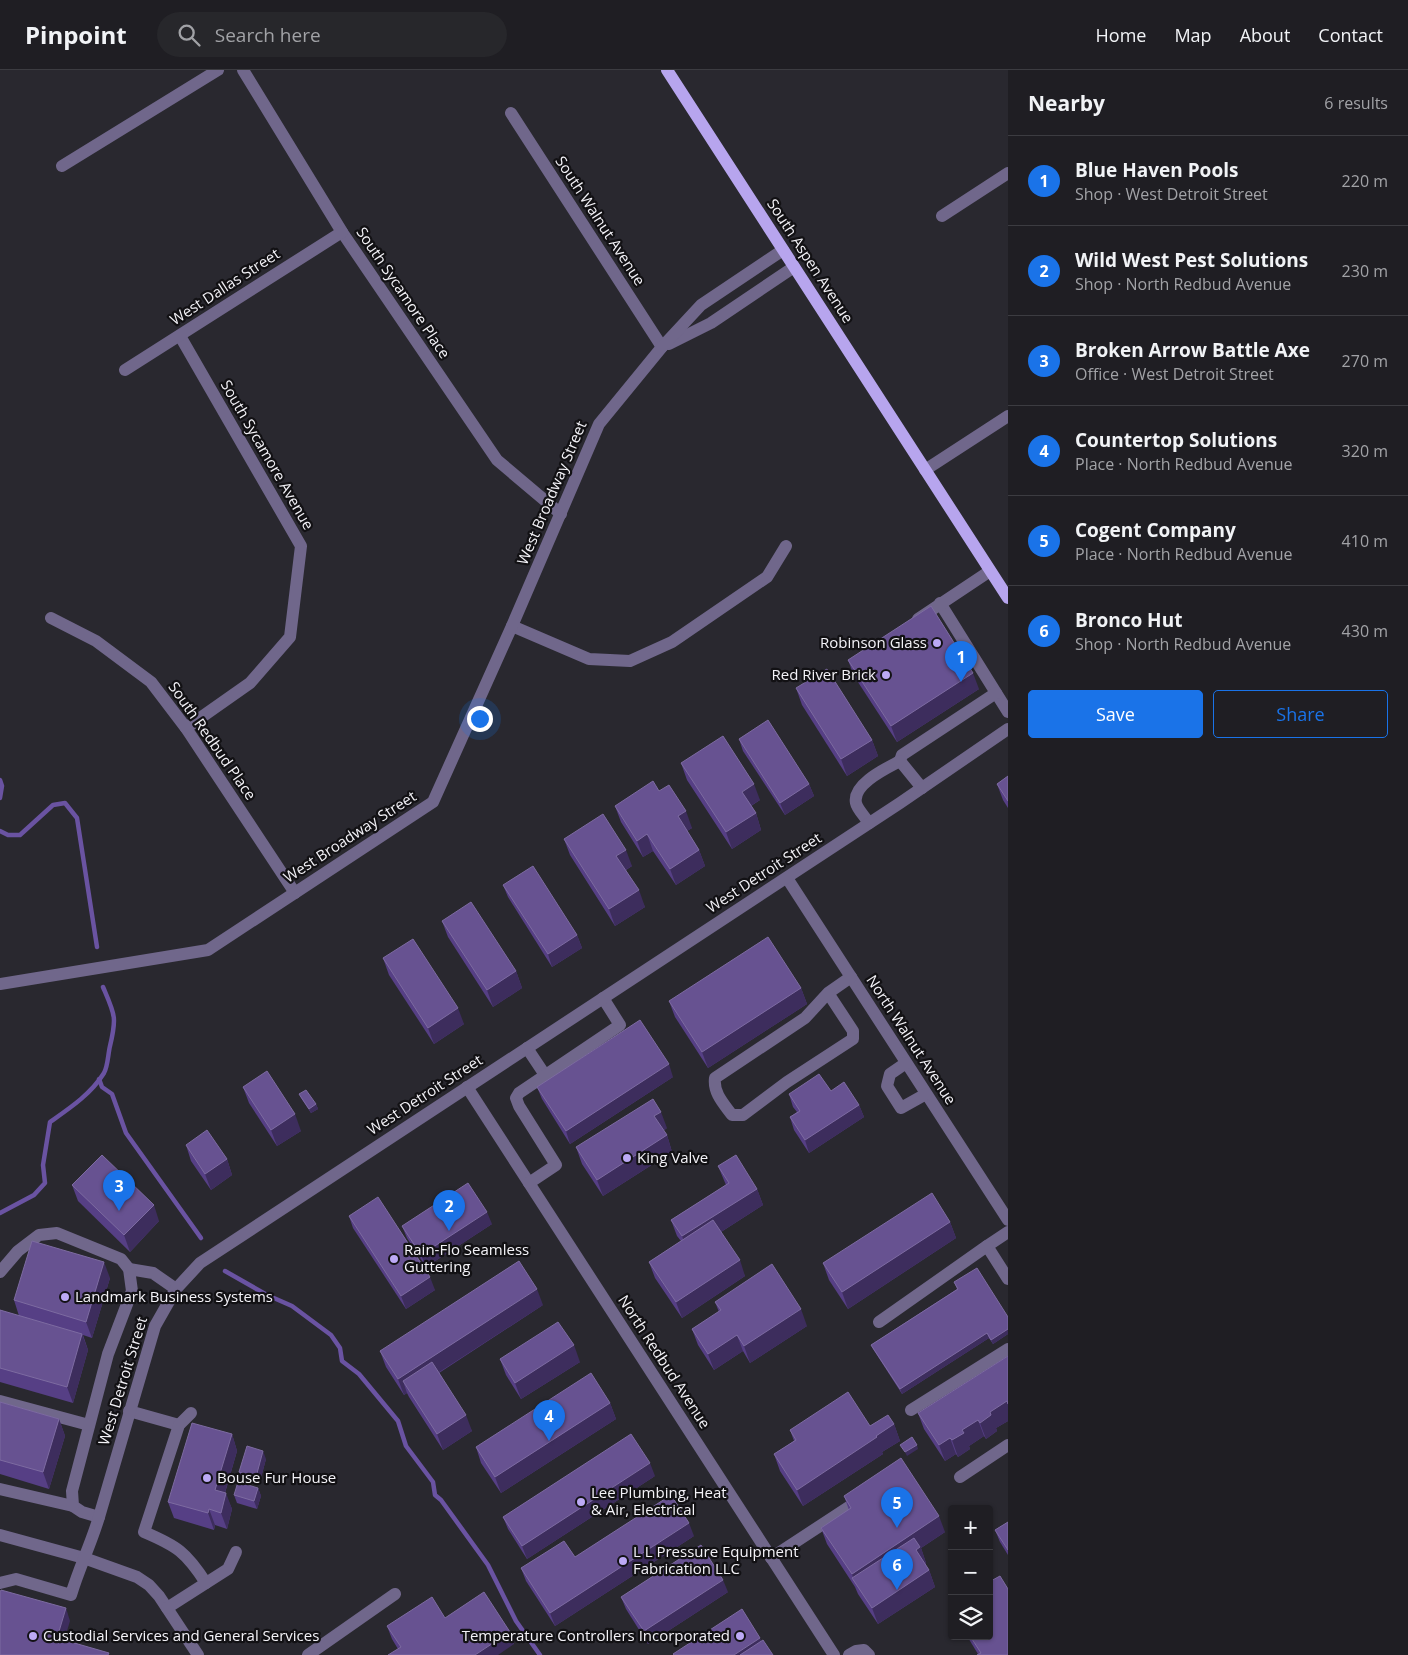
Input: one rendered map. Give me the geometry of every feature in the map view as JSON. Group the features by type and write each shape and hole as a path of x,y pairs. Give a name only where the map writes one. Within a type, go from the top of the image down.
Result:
{"main road":[{"name":"South Aspen Avenue","path":"667,70 1008,598"}],"street":[{"path":"62,166 218,70"},
{"name":"South Sycamore Place","path":"243,70 342,232 497,460 561,514"},
{"name":"South Walnut Avenue","path":"511,113 662,347"},
{"path":"942,216 1008,173"},
{"name":"West Dallas Street","path":"126,370 342,232"},
{"name":"West Broadway Street","path":"0,984 208,950 433,802 512,626 599,424 662,347 701,305 783,250"},
{"name":"West Broadway Street","path":"662,347 711,323 794,267"},
{"name":"South Sycamore Avenue","path":"180,336 301,546 290,637 250,682 186,728"},
{"path":"925,470 1008,416"},
{"path":"512,626 589,659 630,662 672,642 767,577 786,546"},
{"path":"908,626 990,571"},
{"path":"940,603 1008,712"},
{"name":"South Redbud Place","path":"51,618 96,641 151,682 186,728 295,893"},
{"path":"869,824 856,803 857,792 872,777 900,760 902,755 996,692"},
{"name":"West Detroit Street","path":"0,1583 16,1579 71,1595 78,1571 99,1518 155,1326 176,1289 200,1263 869,824 1008,729"},
{"path":"900,760 922,788"},
{"name":"North Walnut Avenue","path":"787,878 1008,1220"},
{"path":"828,993 853,1031 853,1039 787,1082 743,1115 732,1115 718,1096 714,1085 715,1078 805,1018 828,993 851,977"},
{"path":"529,1183 556,1165 519,1106 516,1098 519,1093 620,1026 603,998"},
{"path":"527,1048 545,1076"},
{"path":"906,1063 890,1074 886,1086 901,1108 926,1094"},
{"name":"North Redbud Avenue","path":"466,1087 834,1655"},
{"path":"879,1322 1008,1232"},
{"path":"0,1272 18,1251 39,1235 57,1233 121,1259 129,1269 132,1291 108,1354 72,1490 73,1506"},
{"path":"987,1246 1008,1278"},
{"path":"129,1269 154,1273 176,1289"},
{"path":"910,1410 1008,1349"},
{"path":"0,1401 89,1425"},
{"path":"129,1411 179,1425"},
{"path":"191,1413 179,1425 144,1532 170,1543 185,1555 206,1583"},
{"path":"960,1477 1008,1446"},
{"path":"0,1490 73,1506 82,1512 99,1518"},
{"path":"771,1558 871,1492"},
{"path":"0,1534 84,1558 137,1577 149,1585 167,1608 198,1655"},
{"path":"167,1608 228,1569 236,1552"},
{"path":"308,1655 396,1594"},
{"path":"849,1655 856,1651 864,1650 869,1655"}],"building":[{"path":"931,606 973,673 891,726 848,660"},
{"path":"827,669 872,740 841,759 796,688"},
{"path":"768,720 809,784 780,803 739,739"},
{"path":"723,736 754,784 742,792 756,813 726,832 681,763"},
{"path":"1008,776 1008,801 997,784"},
{"path":"653,781 659,791 669,785 686,811 678,816 699,850 670,869 647,834 637,841 615,806"},
{"path":"603,814 626,850 616,856 639,890 609,909 564,839"},
{"path":"533,866 577,935 548,954 503,885"},
{"path":"471,902 516,971 487,990 442,921"},
{"path":"768,937 801,988 702,1052 669,1001"},
{"path":"413,939 458,1008 428,1028 383,958"},
{"path":"640,1020 669,1064 566,1131 537,1087"},
{"path":"267,1071 295,1114 271,1130 243,1087"},
{"path":"819,1074 831,1091 844,1082 859,1105 805,1140 790,1117 800,1111 789,1094"},
{"path":"306,1090 316,1104 309,1109 299,1094"},
{"path":"653,1099 661,1112 654,1116 667,1135 597,1180 576,1147"},
{"path":"207,1130 227,1159 205,1174 186,1145"},
{"path":"102,1155 154,1205 124,1235 72,1185"},
{"path":"736,1155 757,1189 682,1236 671,1220 729,1183 718,1166"},
{"path":"468,1183 487,1212 421,1255 402,1226"},
{"path":"932,1193 950,1222 842,1292 823,1263"},
{"name":"Rain-Flo Seamless Guttering","path":"378,1197 430,1277 401,1296 349,1216"},
{"path":"713,1220 740,1260 676,1302 649,1262"},
{"name":"Landmark Business Systems","path":"32,1241 104,1262 86,1322 14,1300"},
{"path":"519,1261 537,1289 398,1379 380,1351"},
{"path":"772,1264 801,1309 744,1346 737,1335 708,1354 692,1329 721,1310 715,1302"},
{"path":"977,1268 1008,1317 1008,1329 991,1340 987,1333 900,1389 871,1345 958,1289 954,1282"},
{"path":"0,1310 82,1334 67,1387 0,1368"},
{"path":"558,1322 574,1345 515,1383 500,1359"},
{"path":"1008,1356 1008,1404 1007,1401 990,1412 991,1415 980,1423 978,1420 962,1430 964,1433 952,1440 950,1438 939,1445 918,1413"},
{"path":"432,1362 466,1415 437,1434 403,1381"},
{"path":"591,1373 610,1403 495,1477 476,1447"},
{"path":"848,1392 870,1426 888,1415 894,1424 797,1490 774,1454 796,1440 790,1430"},
{"path":"0,1402 59,1419 43,1472 0,1460"},
{"name":"Bouse Fur House","path":"192,1423 232,1434 215,1490 226,1493 221,1513 209,1509 208,1513 168,1502"},
{"name":"Lee Plumbing, Heat & Air, Electrical","path":"631,1434 650,1463 522,1546 503,1517"},
{"path":"912,1437 917,1445 905,1452 900,1445"},
{"path":"247,1446 263,1451 256,1477 239,1472"},
{"path":"901,1458 939,1516 852,1574 821,1528 851,1508 844,1496"},
{"path":"238,1482 258,1488 254,1501 234,1495"},
{"name":"L L Pressure Equipment Fabrication LLC","path":"671,1495 689,1523 550,1613 521,1568 564,1541 575,1557"},
{"path":"1008,1522 1008,1550 995,1530"},
{"path":"914,1538 920,1547 916,1550 929,1570 872,1608 852,1578"},
{"name":"L L Pressure Equipment Fabrication LLC","path":"701,1545 723,1580 644,1631 621,1597"},
{"path":"1000,1576 1008,1589 1008,1655 977,1655 981,1653 973,1640 993,1640 993,1580"},
{"name":"Custodial Services and General Services","path":"1,1590 66,1608 57,1638 109,1653 108,1655 0,1655"},
{"path":"484,1592 510,1632 475,1655 388,1655 401,1647 387,1626 432,1597 445,1618"},
{"path":"742,1609 760,1638 734,1655 673,1654"},
{"path":"763,1640 773,1655 740,1655"}],"waterway":[{"path":"0,780 2,786 0,798"},
{"path":"0,831 8,835 20,835 53,805 65,803 77,818 97,947"},
{"path":"0,1213 34,1195 45,1183 43,1165 50,1122 86,1094 104,1073 114,1016 103,987"},
{"path":"99,1079 102,1087 112,1094 126,1133 201,1238"},
{"path":"225,1271 267,1295 292,1306 331,1335 340,1348 342,1361 359,1374 398,1421 406,1446 433,1482 435,1495 441,1500 488,1565 516,1621 540,1655"}],"place":[{"name":"Robinson Glass","path":"937,643"},
{"name":"Red River Brick","path":"886,675"},
{"name":"Blue Haven Pools","path":"961,682"},
{"name":"King Valve","path":"627,1158"},
{"name":"Broken Arrow Battle Axe","path":"119,1211"},
{"name":"Wild West Pest Solutions","path":"449,1231"},
{"name":"Rain-Flo Seamless Guttering","path":"394,1259"},
{"name":"Landmark Business Systems","path":"65,1297"},
{"name":"Countertop Solutions","path":"549,1441"},
{"name":"Bouse Fur House","path":"207,1478"},
{"name":"Lee Plumbing, Heat & Air, Electrical","path":"581,1502"},
{"name":"Cogent Company","path":"897,1528"},
{"name":"L L Pressure Equipment Fabrication LLC","path":"623,1561"},
{"name":"Bronco Hut","path":"897,1590"},
{"name":"Custodial Services and General Services","path":"33,1636"},
{"name":"Temperature Controllers Incorporated","path":"740,1636"}]}
